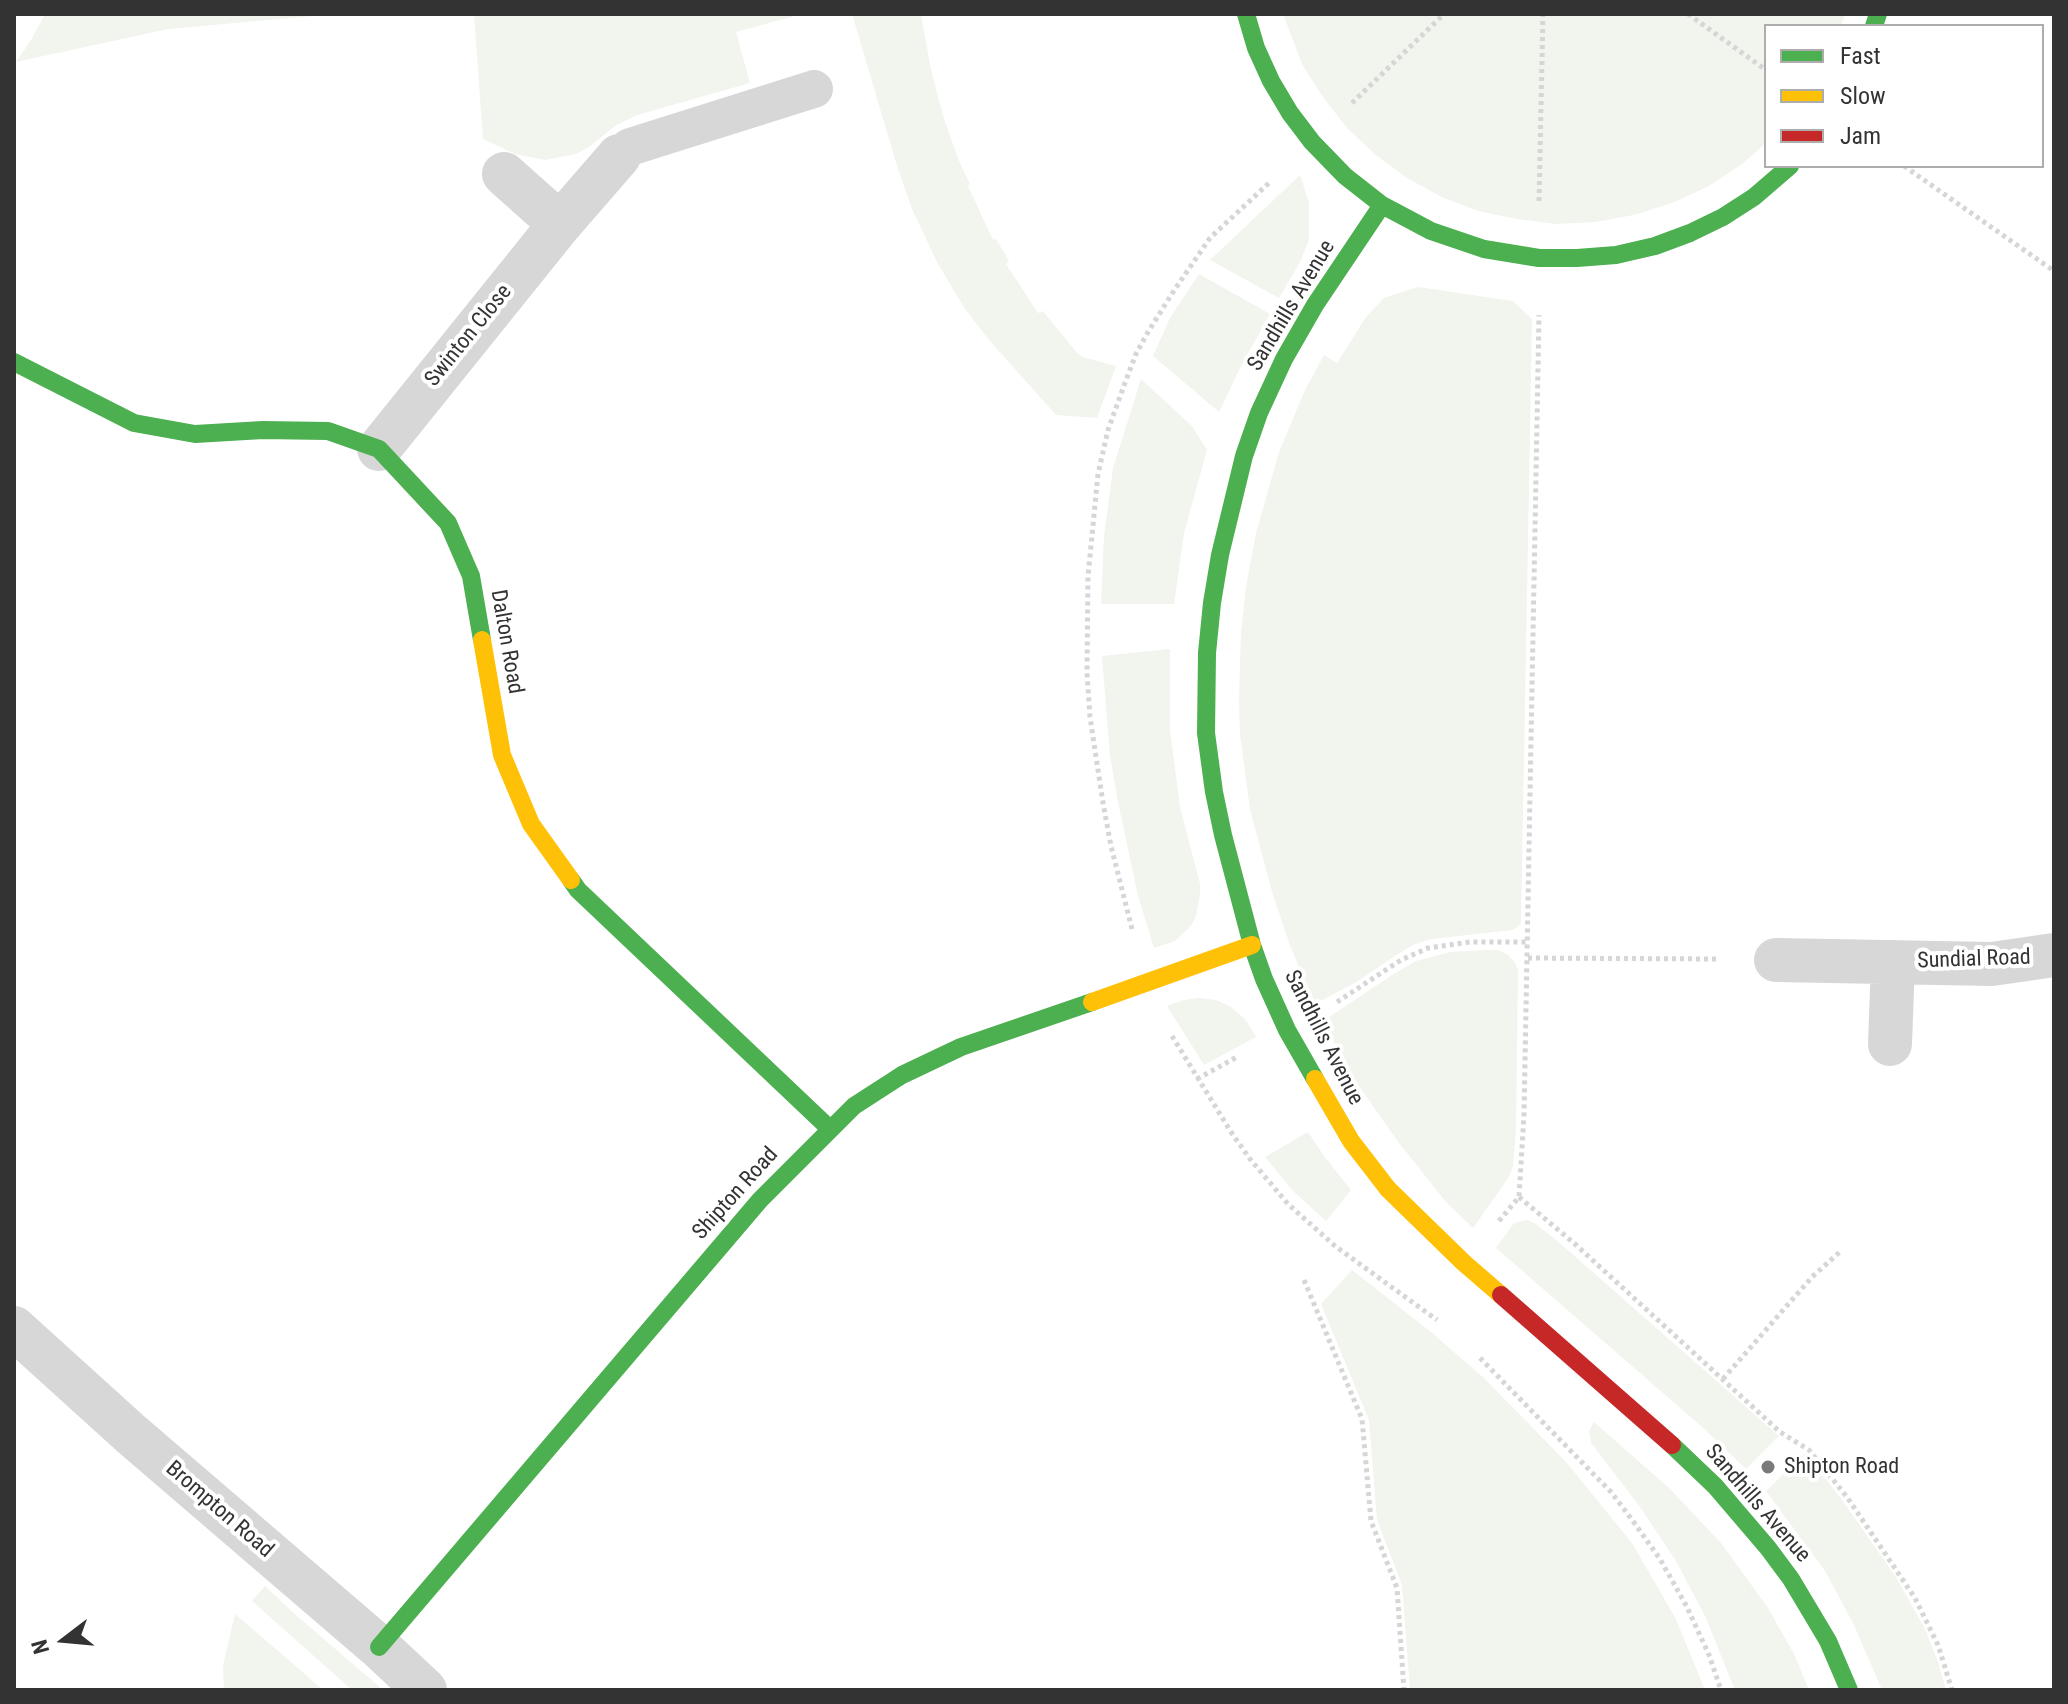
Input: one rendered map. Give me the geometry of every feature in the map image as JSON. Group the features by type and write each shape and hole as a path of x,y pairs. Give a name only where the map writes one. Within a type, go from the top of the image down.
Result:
{"street":[{"path":"1246,14 1256,48 1290,113 1312,142 1345,176 1382,205 1431,231 1484,249 1539,258 1577,258 1616,255 1655,246 1723,217 1754,197 1788,168"},
{"name":"Swinton Close","path":"379,449 560,224 619,156"},
{"path":"504,174 560,224"},
{"name":"Sandhills Avenue","path":"1382,205 1315,305 1284,359 1259,413 1244,456 1220,555 1207,653 1206,733 1223,835 1252,945 1287,1030 1351,1141 1388,1189 1464,1263 1672,1444 1715,1486 1791,1579 1828,1641 1849,1690"},
{"name":"Dalton Road","path":"14,362 134,423 195,434 263,430 328,431 379,449 448,523 471,576 502,755 531,824 578,890 830,1129"},
{"name":"Shipton Road","path":"379,1647 760,1200 854,1106 874,1092 961,1047 1252,945"},
{"name":"Sundial Road","path":"1776,960 1992,964 2054,955"},
{"name":"Sundial Road","path":"1890,1044 1893,962"},
{"name":"Brompton Road","path":"14,1328 425,1690"}],"lane":[{"path":"619,156 630,147 814,89"}],"path":[{"path":"1464,1263 1519,1197 1528,958 1543,14"},
{"path":"1688,14 1764,69"},
{"path":"1907,168 2054,271"},
{"path":"1197,1079 1287,1030 1401,960 1428,948 1470,942 1528,942"},
{"path":"1528,958 1776,960"},
{"path":"1519,1197 1575,1244 1780,1432 1809,1450 1847,1497 1915,1598 1938,1645 1952,1690"},
{"path":"1723,1379 1812,1277 1842,1250"},
{"path":"1304,1280 1362,1419 1371,1521 1397,1588 1404,1690"},
{"path":"1470,1347 1611,1492 1633,1521 1660,1559 1687,1607 1721,1690"}],"shaded area":[{"path":"45,14 336,14 168,29 16,62"},
{"path":"474,14 802,14 736,32 750,83 637,115 615,126 576,154 545,160 515,154 483,139"},
{"path":"852,14 921,14 944,119 970,184 968,186 993,240 996,239 1009,261 1006,264 1038,313 1043,311 1077,353 1116,366 1097,418 1056,415 965,309 938,264 912,209"},
{"path":"1283,14 1845,14 1842,24 1764,24 1764,145 1741,165 1707,187 1672,203 1634,215 1595,222 1556,224 1517,219 1478,211 1442,197 1407,178 1347,128 1302,64"},
{"path":"1300,175 1309,202 1309,240 1279,298 1210,260"},
{"path":"1199,274 1270,314 1219,412 1153,356 1170,318"},
{"path":"1418,287 1513,301 1532,319 1521,923 1512,930 1432,939 1415,944 1358,981 1315,1004 1272,892 1250,809 1240,735 1239,700 1246,587 1256,533 1279,452 1305,390 1324,355 1337,363 1366,317 1384,298"},
{"path":"1141,379 1192,426 1207,450 1184,533 1174,604 1101,604 1104,536 1113,468"},
{"path":"1170,649 1170,730 1180,807 1200,884 1200,895 1191,926 1175,941 1154,948 1138,896 1118,802 1110,755 1102,656"},
{"path":"1498,950 1514,961 1518,970 1513,1166 1509,1177 1473,1228 1446,1202 1399,1143 1356,1082 1323,1021 1416,961 1450,952"},
{"path":"1198,998 1216,1000 1231,1007 1245,1019 1256,1037 1204,1065 1167,1006"},
{"path":"1308,1132 1351,1190 1326,1221 1292,1190 1265,1157"},
{"path":"1527,1220 1562,1245 1779,1436 1746,1469 1701,1426 1496,1248 1514,1223"},
{"path":"1352,1270 1484,1378 1567,1463 1632,1543 1676,1619 1705,1690 1410,1690 1402,1585 1377,1520 1369,1420 1321,1304"},
{"path":"1594,1422 1669,1488 1721,1543 1768,1608 1794,1654 1809,1690 1735,1690 1706,1618 1676,1561 1638,1504 1591,1443 1589,1431"},
{"path":"1805,1453 1896,1577 1925,1629 1946,1690 1882,1690 1854,1625 1825,1571 1766,1491"},
{"path":"265,1586 383,1690 352,1690 252,1601"},
{"path":"235,1614 323,1690 224,1690 223,1666"}],"traffic: fast":[{"path":"1246,14 1256,48 1290,113 1312,142 1345,176 1382,205 1431,231 1484,249 1539,258 1577,258 1616,255 1655,246 1723,217 1754,197 1788,168"},
{"path":"1875,24 1878,14"},
{"path":"1315,1079 1287,1030 1264,979 1223,835 1206,733 1207,653 1220,555 1244,456 1259,413 1284,359 1315,305 1382,205"},
{"path":"14,362 134,423 195,434 263,430 328,431 379,449 448,523 471,576 482,640"},
{"path":"571,880 830,1129"},
{"path":"379,1647 760,1200 854,1106 902,1075 961,1047 1092,1002"},
{"path":"1672,1445 1715,1486 1791,1579 1828,1641 1849,1690"}],"traffic: slow":[{"path":"482,640 502,755 531,824 571,880"},
{"path":"1092,1002 1252,945"},
{"path":"1315,1079 1351,1141 1388,1189 1501,1295"}],"traffic: jam":[{"path":"1501,1295 1672,1445"}],"place":[{"name":"Shipton Road","path":"1768,1467"}]}
